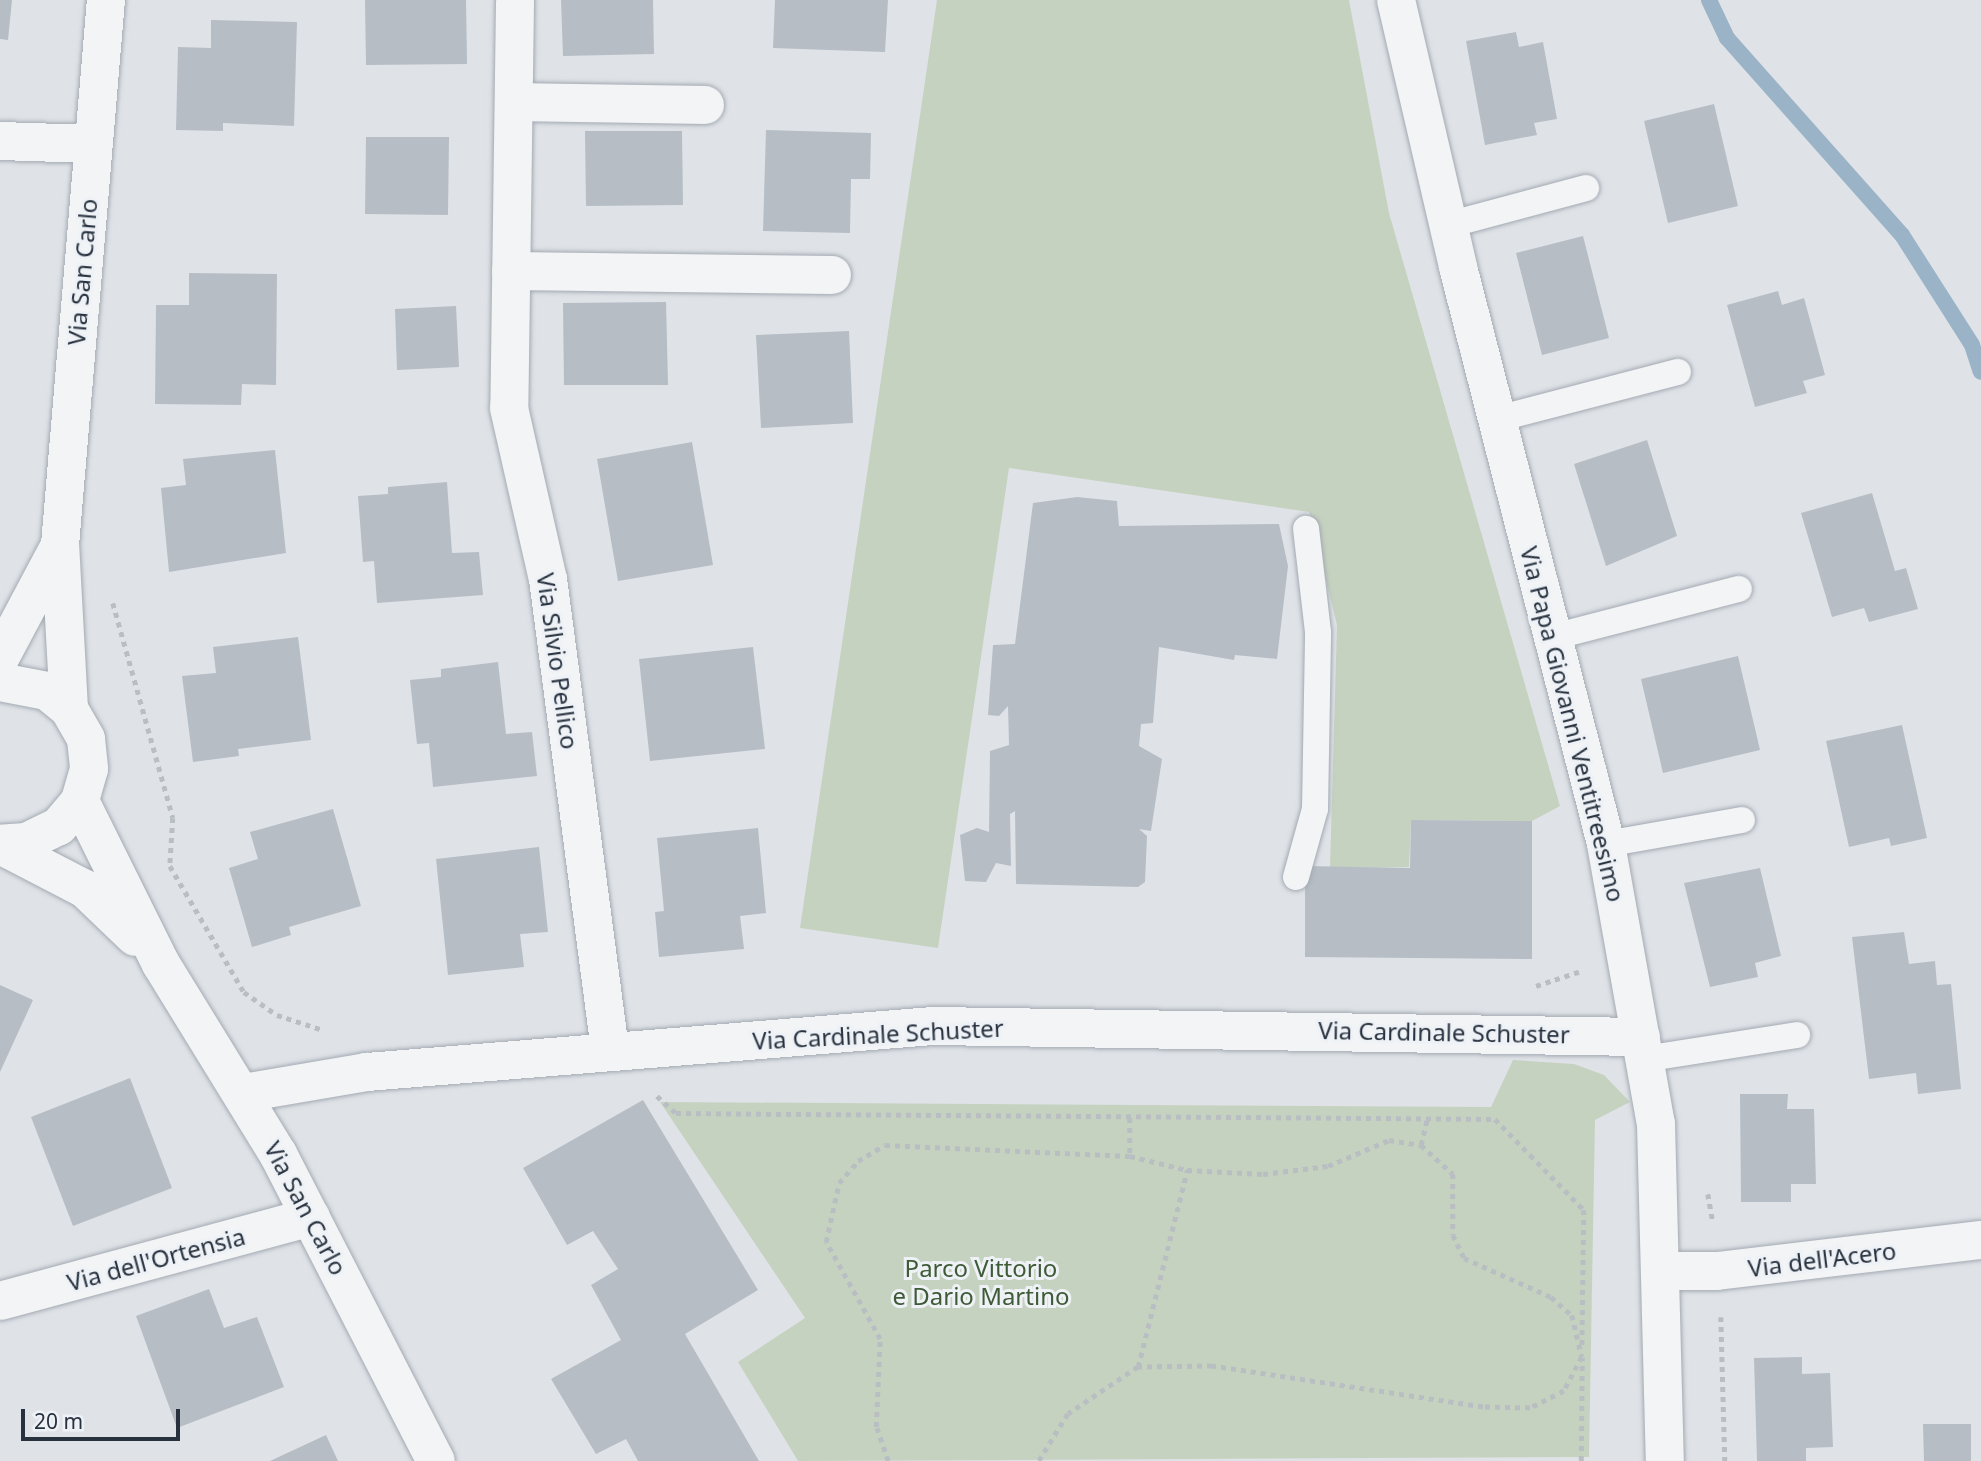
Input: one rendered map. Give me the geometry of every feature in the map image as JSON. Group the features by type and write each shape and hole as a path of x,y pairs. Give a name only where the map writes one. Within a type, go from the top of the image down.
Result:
{"street":[{"name":"Via San Carlo","path":"69,709 60,545 106,0"},
{"name":"Via Papa Giovanni Ventitreesimo","path":"1396,0 1448,225 1606,844 1656,1124 1664,1271 1665,1461"},
{"name":"Via Silvio Pellico","path":"515,2 509,408 548,579 610,1052"},
{"path":"514,102 705,105"},
{"path":"0,141 92,144"},
{"path":"511,271 832,275"},
{"name":"Via San Carlo","path":"0,657 60,545"},
{"path":"0,682 47,691 69,709 80,723 89,754 80,801 44,836 0,844"},
{"name":"Via San Carlo","path":"80,801 161,964 243,1093 311,1217 436,1461"},
{"name":"Via San Carlo","path":"0,844 85,888 161,964"},
{"name":"Via Cardinale Schuster","path":"243,1093 367,1072 933,1026 1643,1048"},
{"name":"Via dell'Ortensia","path":"0,1301 311,1217"},
{"name":"Via dell'Acero","path":"1664,1271 1717,1271 1981,1240"}],"lane":[{"path":"1448,225 1586,188"},
{"path":"1497,419 1678,372"},
{"path":"1296,877 1315,809 1318,632 1307,529"},
{"path":"1553,637 1740,589"},
{"path":"1606,844 1742,820"},
{"path":"1643,1048 1797,1035"}],"path":[{"path":"111,595 173,818 170,866 244,992 277,1015 337,1035"},
{"path":"610,1052 676,1114 1495,1119 1584,1210 1581,1461"},
{"path":"1130,1118 1130,1156"},
{"path":"1421,1144 1427,1119"},
{"path":"888,1461 876,1427 880,1339 826,1242 839,1183 858,1161 885,1145 1130,1156 1187,1170 1263,1174 1328,1166 1389,1140 1421,1144 1453,1174 1452,1235 1464,1258 1550,1297 1565,1309 1572,1315 1582,1357 1564,1391 1530,1408 1483,1407 1212,1366 1138,1367 1068,1413 1039,1461"},
{"path":"1138,1367 1187,1170"},
{"path":"1721,1309 1725,1461"}],"green space":[{"path":"937,0 1349,0 1389,213 1560,806 1532,821 1411,820 1409,867 1330,868 1337,625 1309,512 1009,468 938,948 800,928"},
{"name":"Parco Vittorio e Dario Martino","path":"1513,1060 1574,1064 1604,1075 1630,1102 1595,1120 1589,1457 798,1461 738,1362 805,1318 660,1102 1491,1107"}],"building":[{"path":"0,0 12,0 8,40 0,39"},
{"path":"365,0 466,0 467,64 366,65"},
{"path":"561,0 653,0 654,54 563,56"},
{"path":"775,0 888,0 885,52 773,48"},
{"path":"211,20 297,22 294,126 223,123 223,131 176,130 178,47 211,48"},
{"path":"1516,32 1519,47 1543,42 1557,119 1534,123 1537,135 1485,145 1466,41"},
{"path":"1714,104 1738,206 1668,223 1644,121"},
{"path":"766,130 871,133 870,179 851,179 850,233 763,231"},
{"path":"585,131 682,131 683,205 586,206"},
{"path":"366,137 449,137 448,215 365,214"},
{"path":"1583,236 1609,338 1542,355 1516,253"},
{"path":"189,273 277,274 276,385 242,384 241,405 155,404 156,305 189,305"},
{"path":"1778,291 1782,305 1804,298 1825,375 1803,381 1807,393 1755,407 1727,305"},
{"path":"666,302 668,385 564,385 563,303"},
{"path":"456,306 459,367 397,370 395,309"},
{"path":"849,331 853,423 761,428 756,335"},
{"path":"1647,440 1677,536 1606,566 1574,464"},
{"path":"692,442 713,565 618,581 597,459"},
{"path":"275,450 286,553 169,572 161,488 186,485 183,459"},
{"path":"447,482 452,553 479,552 483,595 377,603 374,561 363,562 358,496 388,494 388,487"},
{"path":"1872,493 1895,571 1906,568 1918,609 1869,622 1864,608 1832,617 1801,513"},
{"path":"1077,497 1117,501 1119,526 1279,524 1288,566 1277,659 1235,655 1234,660 1159,647 1153,723 1141,724 1139,746 1162,759 1151,831 1139,829 1147,836 1145,882 1138,887 1016,884 1015,811 1010,814 1011,866 996,863 986,882 965,881 960,835 977,828 989,832 990,751 1009,745 1008,706 999,716 988,715 993,645 1015,644 1033,503"},
{"path":"298,637 311,740 238,749 239,756 193,762 182,676 216,673 213,647"},
{"path":"753,647 765,749 650,761 639,659"},
{"path":"1738,656 1760,750 1663,773 1641,679"},
{"path":"498,662 506,734 532,732 537,776 433,787 429,743 417,744 410,680 441,677 441,669"},
{"path":"1902,725 1927,838 1891,846 1889,838 1849,847 1826,741"},
{"path":"333,809 361,906 289,927 291,935 252,947 229,868 258,859 250,832"},
{"path":"1411,820 1532,821 1532,959 1305,957 1305,866 1410,868"},
{"path":"758,828 766,913 740,916 744,949 659,957 655,912 664,911 657,838"},
{"path":"539,847 548,932 520,934 524,967 448,975 436,859"},
{"path":"1760,868 1781,956 1755,963 1758,977 1710,987 1684,883"},
{"path":"1904,932 1909,964 1935,961 1937,985 1951,984 1961,1089 1918,1094 1916,1073 1869,1079 1852,937"},
{"path":"0,985 33,1000 0,1072"},
{"path":"130,1078 172,1188 73,1226 31,1117"},
{"path":"1740,1094 1788,1094 1787,1109 1814,1109 1816,1184 1791,1184 1791,1202 1741,1202"},
{"path":"643,1100 758,1290 685,1334 759,1461 638,1461 626,1439 596,1454 551,1379 621,1340 591,1285 618,1269 593,1231 567,1245 523,1168"},
{"path":"209,1289 224,1328 257,1317 284,1387 177,1428 136,1316"},
{"path":"1802,1357 1802,1374 1830,1373 1833,1447 1806,1448 1806,1461 1757,1461 1754,1358"},
{"path":"1923,1424 1971,1424 1971,1461 1924,1461"},
{"path":"326,1435 338,1461 270,1461"}],"waterway":[{"path":"1709,0 1727,38 1902,235 1972,345 1981,372"}]}
